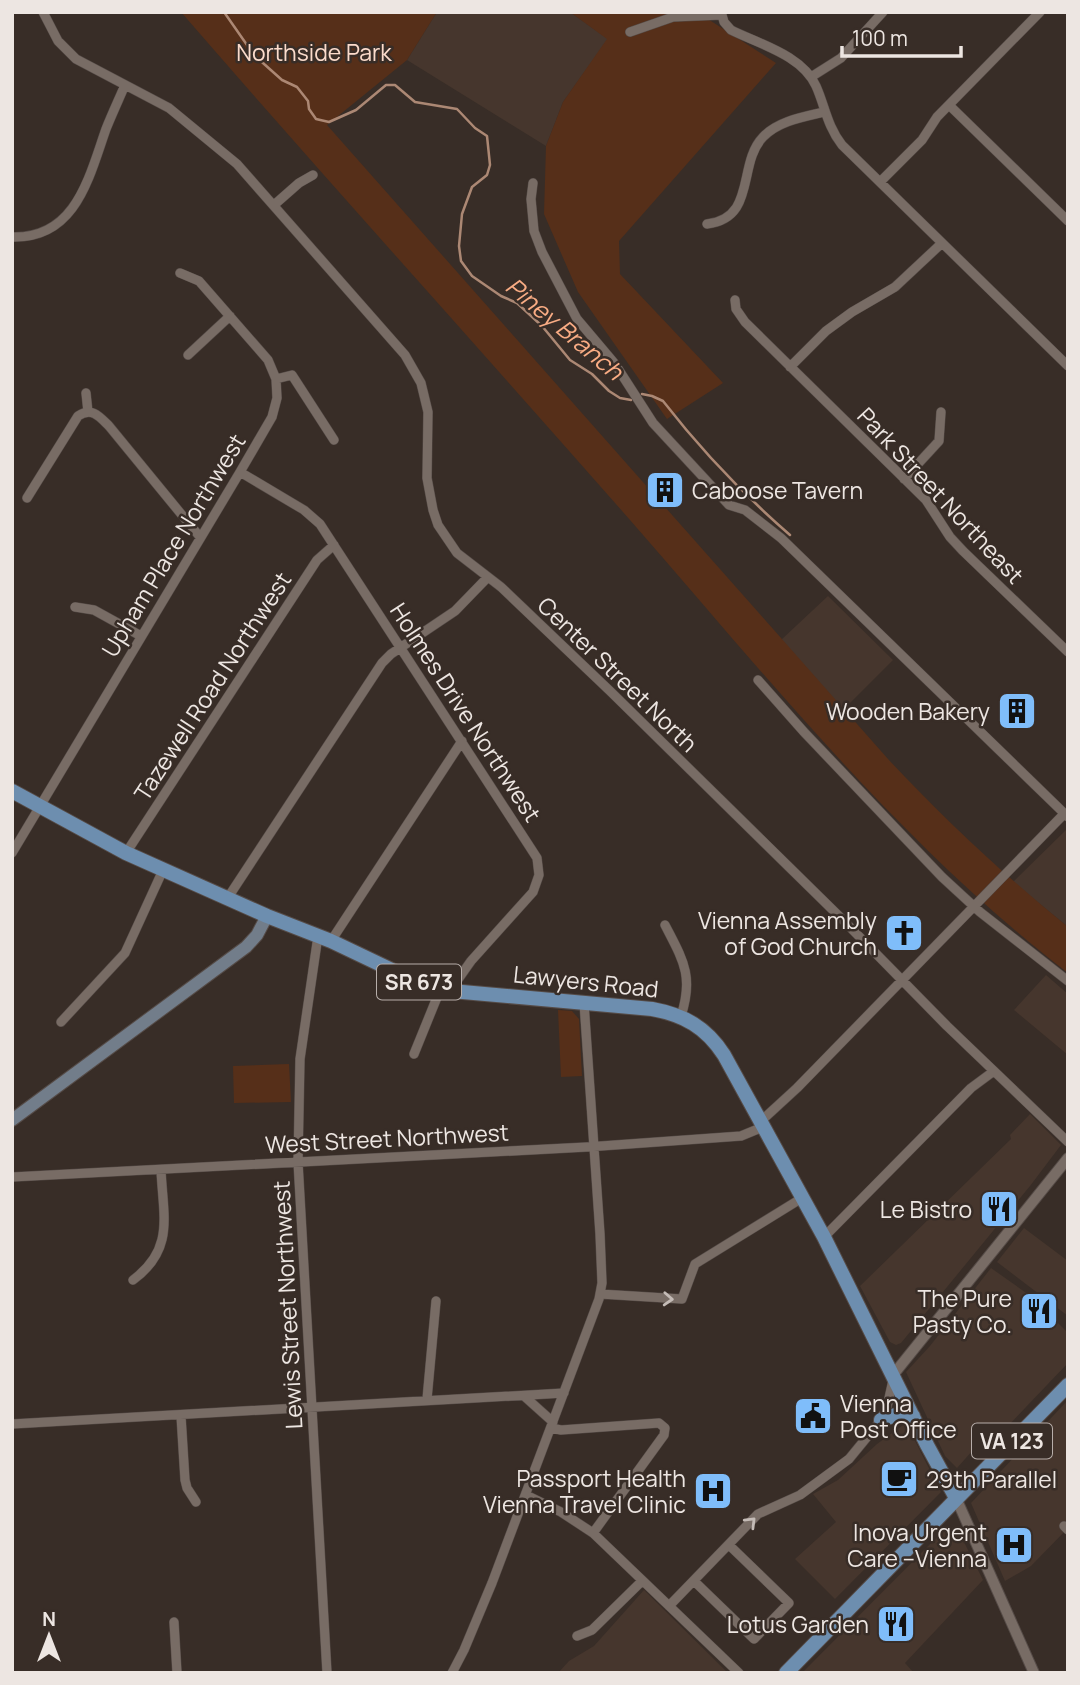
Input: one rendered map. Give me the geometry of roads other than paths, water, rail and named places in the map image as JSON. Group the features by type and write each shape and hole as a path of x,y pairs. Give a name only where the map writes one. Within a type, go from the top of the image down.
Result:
{"main road":[{"name":"Lawyers Road","path":"12,791 126,853 440,990 652,1009 681,1016 699,1026 715,1041 824,1237 956,1498"},
{"path":"12,1120 246,947 257,935 267,916"},
{"name":"VA 123","path":"786,1673 1068,1385"},
{"path":"881,1420 899,1414 913,1416"}],"street":[{"name":"Center Street North","path":"43,12 51,31 66,51 89,67 178,115 220,148 249,177 396,345 421,383 428,412 428,478 433,510 457,553 500,587 610,691 1068,1142"},
{"path":"811,77 841,58 883,12"},
{"path":"880,182 917,145 932,123 1040,12"},
{"path":"630,32 673,17 722,14 724,22 731,30 798,64 817,87 824,112 837,138 1068,366"},
{"path":"12,237 25,237 48,230 72,210 88,179 125,85"},
{"path":"949,105 1068,221"},
{"path":"707,224 727,218 740,203 752,154 761,138 784,124 824,112"},
{"path":"274,205 299,183 313,175"},
{"path":"533,183 531,199 534,231 542,252 577,320 615,364 653,423 729,505 745,510 781,538 1066,816 761,1125"},
{"path":"790,367 827,331 852,312 895,287 942,243"},
{"path":"180,272 199,282 230,316 268,360 276,379 292,375 334,440"},
{"name":"Park Street Northeast","path":"735,300 740,316 935,510 950,537 963,551 1068,652"},
{"path":"188,355 230,316"},
{"name":"Upham Place Northwest","path":"12,853 272,418 278,398 276,379"},
{"path":"86,393 88,412"},
{"path":"27,498 78,416 88,412 98,415 109,426 201,537"},
{"path":"904,479 939,441 941,412"},
{"name":"Holmes Drive Northwest","path":"240,472 310,514 320,524 537,858 539,876 533,892 459,978 440,990"},
{"name":"Tazewell Road Northwest","path":"126,853 317,560 334,545"},
{"path":"227,899 378,669 401,647 454,611 487,578"},
{"path":"75,607 94,610 141,636"},
{"path":"758,680 853,785 974,907 1068,981"},
{"path":"325,938 462,741"},
{"path":"61,1022 125,953 163,870"},
{"path":"665,925 687,972 688,991 681,1016"},
{"name":"Lewis Street Northwest","path":"325,938 300,1059 298,1162 327,1673"},
{"path":"414,1054 440,990"},
{"path":"452,1673 469,1639 526,1495 600,1294 600,1234 584,1003"},
{"path":"824,1237 971,1088 994,1071"},
{"name":"West Street Northwest","path":"12,1177 593,1147 741,1136 761,1125"},
{"path":"669,1605 758,1514 800,1495 861,1447 881,1420 891,1394 893,1375 1068,1158"},
{"path":"133,1280 151,1265 160,1249 164,1228 161,1170"},
{"path":"600,1294 682,1299 695,1264 802,1198"},
{"path":"427,1399 436,1301"},
{"path":"12,1424 565,1393"},
{"path":"523,1396 552,1425 561,1430 659,1423 665,1428 664,1435 593,1533"},
{"path":"181,1416 185,1480 191,1496 197,1502"},
{"path":"526,1495 561,1512 593,1533 739,1673"},
{"path":"956,1498 1034,1673"},
{"path":"694,1581 754,1639 789,1602 729,1545"},
{"path":"577,1636 592,1630 642,1581"},
{"path":"174,1622 177,1673"}],"waterway":[{"name":"Piney Branch","path":"224,12 254,55 282,80 297,87 308,101 309,109 316,119 329,122 356,110 386,85 395,85 415,102 457,109 487,136 490,165 487,175 472,187 462,214 459,246 461,261 472,276 501,296 517,303 542,326 570,360 592,374 609,391 620,398 631,400"},
{"name":"Piney Branch","path":"642,394 663,401 724,471 790,535"}],"place":[{"name":"Caboose Tavern","path":"665,490"},
{"name":"Wooden Bakery","path":"1017,711"},
{"name":"Vienna Assembly of God Church","path":"904,933"},
{"name":"Le Bistro","path":"999,1209"},
{"name":"The Pure Pasty Co.","path":"1039,1311"},
{"name":"Vienna Post Office","path":"813,1416"},
{"name":"29th Parallel","path":"899,1479"},
{"name":"Passport Health Vienna Travel Clinic","path":"713,1491"},
{"name":"Inova Urgent Care –Vienna","path":"1014,1545"},
{"name":"Lotus Garden","path":"896,1624"}],"park label":[{"name":"Northside Park","path":"314,52"}]}
